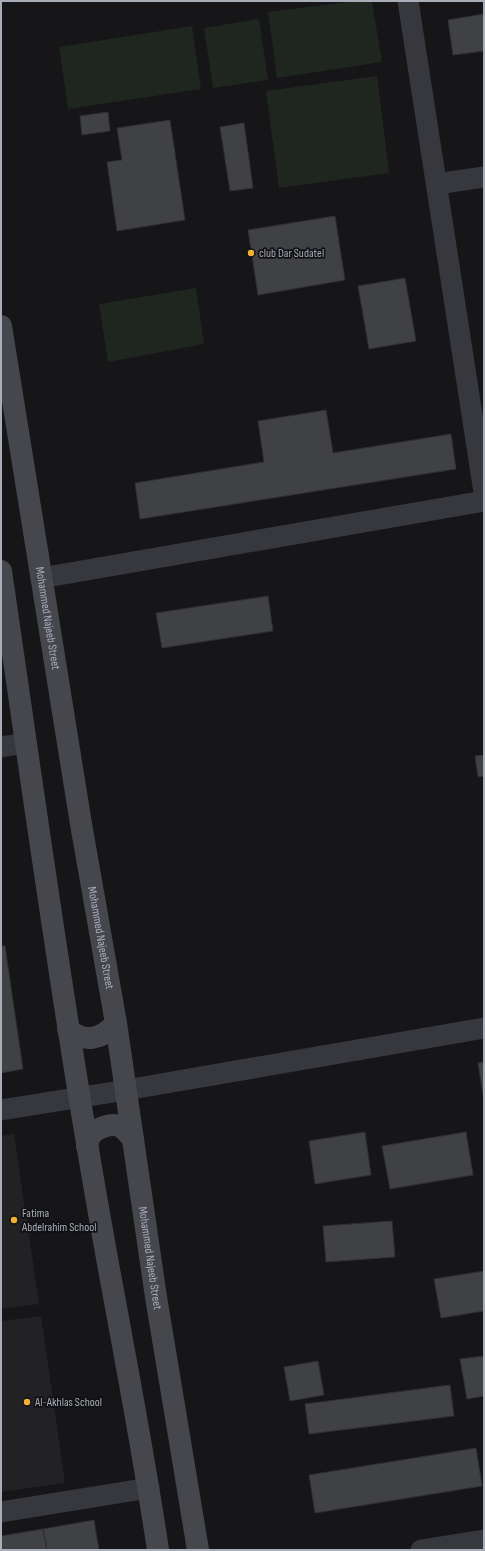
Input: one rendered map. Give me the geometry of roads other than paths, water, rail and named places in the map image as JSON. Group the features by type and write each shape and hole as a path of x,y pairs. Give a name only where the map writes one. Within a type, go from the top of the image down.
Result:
{"main road":[{"name":"Mohammed Najeeb Street","path":"1,326 81,824 116,1023 157,1305 198,1550"},
{"path":"1,571 79,1098 158,1550"},
{"path":"68,1029 78,1036 92,1038 105,1034 116,1023"},
{"path":"87,1146 90,1135 99,1129 110,1125 118,1125 133,1139"}],"street":[{"path":"408,1 484,492"},
{"path":"437,184 484,177"},
{"path":"41,578 484,501"},
{"path":"1,747 26,743"},
{"path":"1,1110 79,1098 484,1028"},
{"path":"1,1512 148,1488"},
{"path":"421,1550 484,1540"}],"place":[{"name":"club Dar Sudatel","path":"251,253"},
{"name":"Fatima Abdelrahim School","path":"14,1220"},
{"name":"Al-Akhlas School","path":"27,1402"}]}
